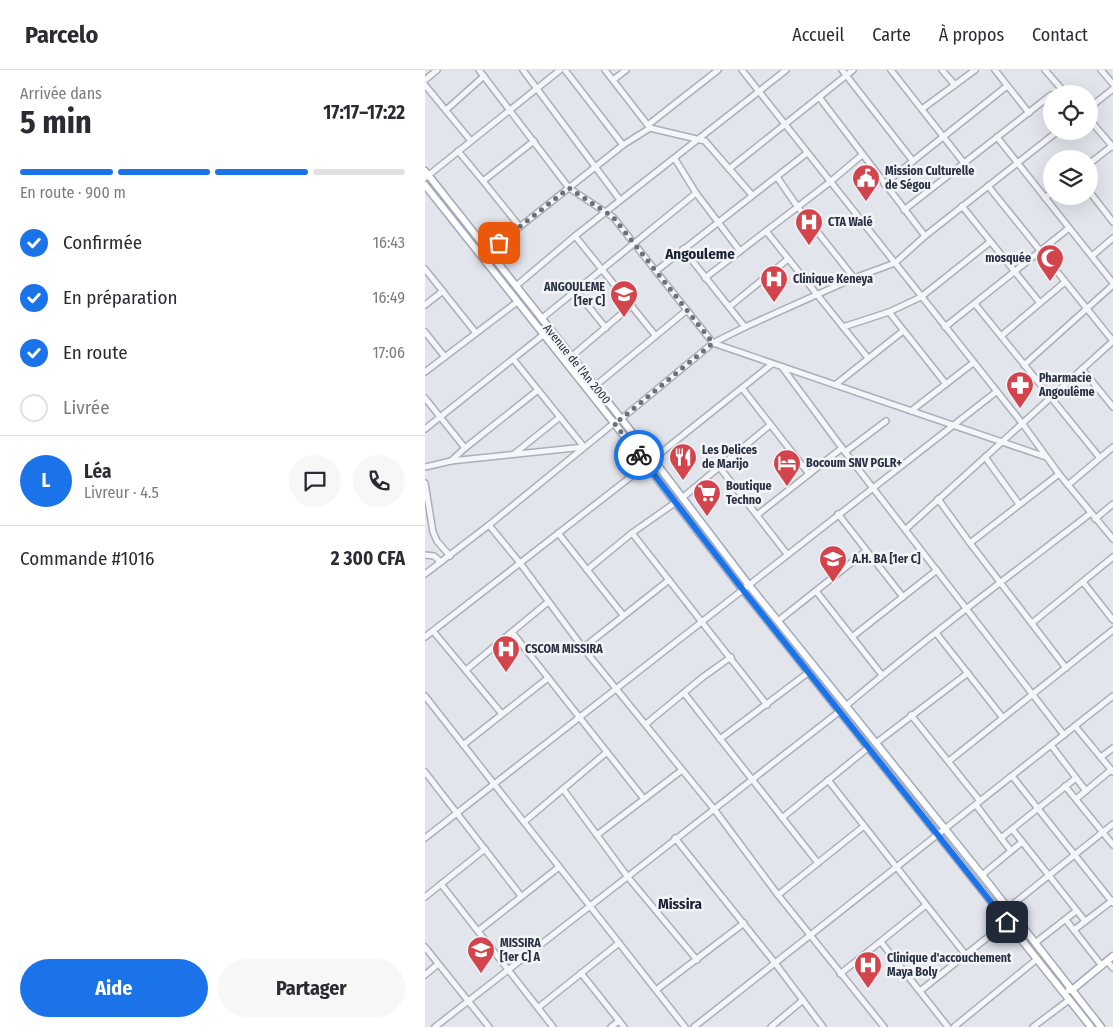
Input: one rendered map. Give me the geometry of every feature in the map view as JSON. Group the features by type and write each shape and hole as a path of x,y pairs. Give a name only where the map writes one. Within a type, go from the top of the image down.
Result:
{"main road":[{"name":"Avenue de l'An 2000","path":"426,175 653,459 679,500 743,590 1091,1027"},
{"name":"Avenue de l'An 2000","path":"425,184 646,465 679,500 779,621 1101,1027"},
{"path":"1062,992 1072,990 1107,961"}],"street":[{"path":"425,80 437,70"},
{"path":"479,70 569,188 613,217 713,343 1046,457"},
{"path":"523,70 620,200"},
{"path":"426,175 560,70"},
{"path":"565,70 623,145"},
{"path":"605,70 649,126 705,141 752,195"},
{"path":"613,80 626,70"},
{"path":"489,252 718,70"},
{"path":"742,70 1022,423 1059,474 1113,539"},
{"path":"516,286 620,200 675,159 786,70"},
{"path":"842,70 913,161"},
{"path":"729,169 784,123 853,70"},
{"path":"891,70 964,164"},
{"path":"942,70 955,85"},
{"path":"922,109 975,70"},
{"path":"995,70 1029,113"},
{"path":"1045,70 1058,85"},
{"path":"1101,70 1113,84"},
{"path":"446,110 484,76"},
{"path":"425,85 471,141"},
{"path":"884,184 1007,86"},
{"path":"1098,101 1113,89"},
{"path":"819,97 861,155 925,236"},
{"path":"904,210 1043,102"},
{"path":"1098,129 1113,146 1098,157"},
{"path":"997,137 1043,195"},
{"path":"425,574 489,525 713,343 854,278 895,263 925,236 1046,140"},
{"path":"483,181 533,141"},
{"path":"458,151 520,226"},
{"path":"656,271 807,153"},
{"path":"705,278 830,182 861,155"},
{"path":"675,159 696,193 740,251"},
{"path":"777,177 797,206 854,278"},
{"path":"906,529 1113,341 988,186"},
{"path":"541,319 696,193"},
{"path":"1098,203 1113,222"},
{"path":"1024,365 1113,284 1051,205"},
{"path":"962,206 1040,303"},
{"path":"945,328 1069,228"},
{"path":"766,231 869,358"},
{"path":"575,236 655,335"},
{"path":"1091,256 1113,238"},
{"path":"843,328 889,312 921,298 991,242"},
{"path":"683,249 745,327"},
{"path":"729,307 788,259"},
{"path":"425,269 476,333"},
{"path":"1001,336 1065,282"},
{"path":"575,290 606,328"},
{"path":"425,306 443,291"},
{"path":"425,372 517,302"},
{"path":"975,304 1099,458"},
{"path":"571,356 632,305"},
{"path":"595,386 687,310"},
{"path":"889,312 946,384"},
{"path":"835,385 903,330"},
{"path":"425,332 445,357"},
{"path":"425,429 543,335"},
{"path":"513,359 584,447"},
{"path":"911,411 973,363"},
{"path":"653,459 772,364"},
{"path":"781,367 1064,735"},
{"path":"1082,369 1113,407"},
{"path":"742,388 809,474"},
{"path":"451,461 538,390"},
{"path":"425,838 996,392"},
{"path":"425,398 465,448"},
{"path":"513,454 560,417"},
{"path":"757,515 809,474 886,421"},
{"path":"587,570 632,533 720,468 770,425"},
{"path":"425,467 451,461 584,447"},
{"path":"1068,485 1113,447"},
{"path":"985,457 1019,504"},
{"path":"425,637 646,465"},
{"path":"720,468 787,554"},
{"path":"970,543 1059,474"},
{"path":"425,483 433,532 437,541 450,556"},
{"path":"938,499 1066,668"},
{"path":"1095,519 1113,504"},
{"path":"847,705 1000,582 1091,513"},
{"path":"838,514 903,597"},
{"path":"489,525 520,563 583,648 714,809 777,895 880,1026"},
{"path":"557,533 623,615"},
{"path":"632,533 767,704"},
{"path":"779,621 866,551"},
{"path":"425,555 434,556 441,562"},
{"path":"1032,623 1113,557"},
{"path":"852,637 937,570"},
{"path":"583,648 669,580"},
{"path":"1083,582 1113,620"},
{"path":"816,591 882,675"},
{"path":"466,670 548,602"},
{"path":"949,761 1113,630"},
{"path":"433,631 502,714"},
{"path":"512,632 644,799"},
{"path":"936,633 1003,718"},
{"path":"646,724 731,657"},
{"path":"720,739 809,672"},
{"path":"876,743 968,673"},
{"path":"463,745 548,678"},
{"path":"684,693 818,863"},
{"path":"425,696 685,1027"},
{"path":"694,1027 1113,696"},
{"path":"435,1027 839,711"},
{"path":"911,715 949,761 1011,851"},
{"path":"1075,726 1112,771 1076,799"},
{"path":"1051,745 1086,791"},
{"path":"782,818 869,747"},
{"path":"1101,757 1113,748"},
{"path":"524,822 607,752"},
{"path":"597,835 682,770"},
{"path":"425,772 521,896"},
{"path":"1012,776 1113,902 1074,930"},
{"path":"1001,838 1076,778"},
{"path":"828,780 965,954"},
{"path":"1065,786 1113,845"},
{"path":"563,789 627,876 697,960"},
{"path":"1007,909 1113,824"},
{"path":"777,895 864,826"},
{"path":"1012,829 1085,921"},
{"path":"675,838 744,923 823,1027"},
{"path":"982,875 1021,842"},
{"path":"425,897 485,849"},
{"path":"478,931 559,867"},
{"path":"441,884 553,1027"},
{"path":"840,974 926,905"},
{"path":"1035,943 1076,911"},
{"path":"1066,920 1113,968"},
{"path":"920,991 1007,922"},
{"path":"656,990 744,923"},
{"path":"881,942 948,1027"},
{"path":"539,1007 619,943"},
{"path":"425,947 489,1027"},
{"path":"954,1027 1037,959"},
{"path":"425,975 438,964"},
{"path":"581,973 624,1027"},
{"path":"771,1027 803,1000"},
{"path":"1033,1027 1069,1000"},
{"path":"611,1027 619,1021"}],"way so far":[{"path":"499,243 569,188 613,217 713,343 614,423 639,455"}],"place":[{"name":"Mission Culturelle de Ségou","path":"866,202"},
{"name":"CTA Walé","path":"809,246"},
{"name":"mosquée","path":"1050,282"},
{"name":"Clinique Keneya","path":"774,303"},
{"name":"ANGOULEME [1er C]","path":"624,318"},
{"name":"Pharmacie Angoulême","path":"1020,409"},
{"name":"Les Delices de Marijo","path":"683,481"},
{"name":"Bocoum SNV PGLR+","path":"787,487"},
{"name":"Boutique Techno","path":"707,517"},
{"name":"A.H. BA [1er C]","path":"833,583"},
{"name":"CSCOM MISSIRA","path":"506,673"},
{"name":"MISSIRA [1er C] A","path":"481,974"},
{"name":"Clinique d'accouchement Maya Boly","path":"868,989"}],"district":[{"name":"Angouleme","path":"700,254"},
{"name":"Missira","path":"680,904"}],"route":[{"path":"639,455 743,590 939,834 1007,922"}]}
